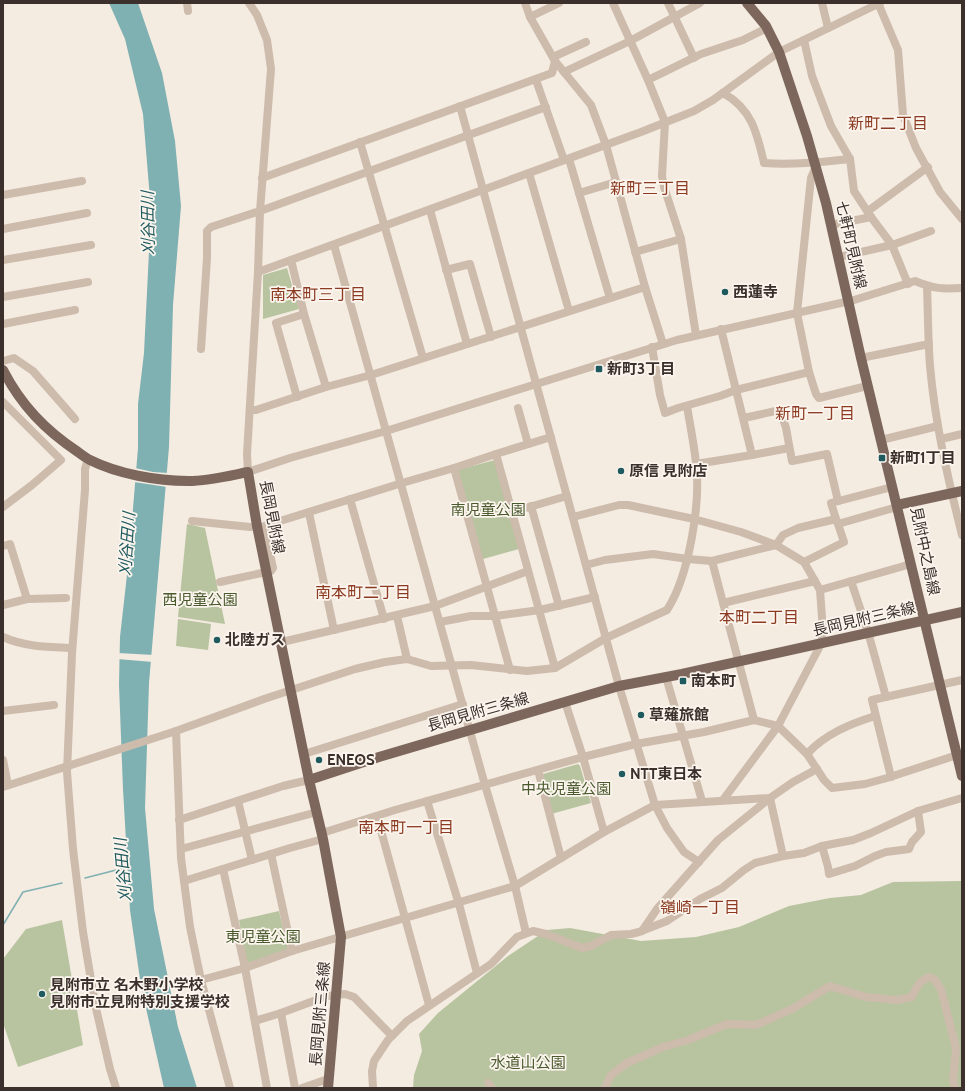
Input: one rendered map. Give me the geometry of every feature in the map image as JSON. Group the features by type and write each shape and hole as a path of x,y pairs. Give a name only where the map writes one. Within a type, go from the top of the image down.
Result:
{"main road":[{"name":"七軒町見附線","path":"747,3 767,28 779,52 815,165 839,257 861,358 897,506"},
{"name":"長岡見附線","path":"3,370 6,383 45,427 55,436 89,460 134,475 161,480 204,480 248,472 309,780"},
{"name":"見附中之島線","path":"957,492 897,506 962,776"},
{"name":"長岡見附三条線","path":"329,1084 341,938 322,836 309,780 379,756 619,686 739,662 962,612"}],"street":[{"path":"249,3 257,15 267,40 271,69 260,211 248,472 290,458 386,431 652,347 696,335 849,301 915,281 940,289 962,288"},
{"path":"525,3 530,17 554,59 591,105 606,145 645,287 663,344"},
{"path":"530,17 559,3"},
{"path":"613,3 648,80 665,122 662,176 664,187 681,239 696,335"},
{"path":"668,3 694,58"},
{"path":"564,72 630,41 700,3"},
{"path":"822,3 828,28"},
{"path":"258,272 430,210 694,111 724,93 779,52 879,3 898,50 903,115 916,148 928,167 940,192 962,219"},
{"path":"648,80 701,54 743,40 767,28"},
{"path":"804,40 812,76 831,126 850,159 854,191 892,245 908,284"},
{"path":"554,59 586,42"},
{"path":"262,178 536,80 552,73 554,59"},
{"path":"536,80 579,193 610,298"},
{"path":"724,93 732,97 744,108 747,113 758,137 764,163 815,165 850,159"},
{"path":"460,106 619,686 655,805 667,828 684,852 699,862"},
{"path":"201,349 207,258 207,231 211,227 260,211 546,107"},
{"path":"360,142 423,358"},
{"path":"815,165 812,178 797,313 809,372 818,398 868,386"},
{"path":"831,225 870,214 928,167"},
{"path":"530,173 569,311"},
{"path":"3,195 82,181"},
{"path":"579,193 616,182"},
{"path":"430,210 467,344"},
{"path":"3,229 87,213"},
{"path":"839,257 892,245 931,231"},
{"path":"635,252 681,239"},
{"path":"334,244 402,483 485,785 515,886 526,934"},
{"path":"3,260 91,245"},
{"path":"291,260 304,314 326,388"},
{"path":"446,270 470,264 491,336"},
{"path":"3,297 88,282"},
{"path":"927,286 930,367 938,426 957,492 962,535"},
{"path":"250,410 256,410 371,375 645,287"},
{"path":"3,324 75,310"},
{"path":"297,397 276,323 304,314"},
{"path":"721,329 752,455"},
{"path":"861,358 929,344"},
{"path":"652,347 660,395 665,413 736,390 809,372"},
{"path":"3,361 14,358 33,371 75,420"},
{"path":"3,402 61,460 3,507"},
{"path":"3,760 6,786 176,731 264,699 354,669 385,662 407,659 431,666 471,665 527,671 555,668 606,638 667,610 672,603 688,559 694,519 696,464 687,406"},
{"path":"518,408 528,444"},
{"path":"744,418 780,410 792,461 827,454 838,501"},
{"path":"881,440 938,426"},
{"path":"941,439 962,434"},
{"path":"220,582 271,571 273,568 264,526 551,437"},
{"path":"696,464 789,448"},
{"path":"496,454 555,668"},
{"path":"89,460 85,470 85,490 72,648 69,765 73,849 83,932 95,1004 110,1069 116,1088"},
{"path":"454,468 510,670"},
{"path":"804,562 844,542 831,503 892,487"},
{"path":"512,512 567,496"},
{"path":"350,499 384,619"},
{"path":"572,517 619,505 628,505 694,519 741,532 776,545 804,562 820,590 823,631 821,644 778,726 723,800"},
{"path":"531,506 559,606"},
{"path":"586,565 605,560 653,554 688,559 712,560 776,545 782,534 798,528 837,521 897,506"},
{"path":"309,513 334,630"},
{"path":"192,521 250,527"},
{"path":"3,546 10,544 27,599"},
{"path":"712,560 754,720"},
{"path":"820,590 911,564"},
{"path":"282,642 436,606 487,588 528,571"},
{"path":"851,581 868,632 886,697"},
{"path":"723,602 815,582"},
{"path":"440,622 471,616 496,616 540,610 595,597"},
{"path":"3,605 27,599 66,598"},
{"path":"397,616 407,659"},
{"path":"3,637 17,643 28,645 72,648"},
{"path":"666,677 702,801"},
{"path":"891,777 872,700 962,680"},
{"path":"565,702 583,757 604,832"},
{"path":"304,754 463,704"},
{"path":"3,711 54,705"},
{"path":"807,754 838,730 875,716"},
{"path":"184,881 270,854 377,816 583,757 636,744 684,736 754,720 778,726 807,754 824,780 832,788 865,784 957,755"},
{"path":"176,731 181,849 190,927 200,980 230,1088"},
{"path":"642,931 657,909 718,840 770,798 793,782 817,769"},
{"path":"538,770 561,858"},
{"path":"179,820 283,786 309,780"},
{"path":"200,980 245,968 292,951 459,904 515,886 604,832 655,805 770,798"},
{"path":"770,798 783,856"},
{"path":"374,1088 372,1071 374,1061 392,1036 407,1021 429,1005 491,964 517,938 533,931 546,934 582,948 592,946 611,936 631,934 642,931 667,921 700,899 722,888 755,863 783,856 804,853 822,846 842,843 870,834 918,811 962,798"},
{"path":"238,801 252,860"},
{"path":"427,802 459,904 477,973"},
{"path":"822,846 829,874 855,866 886,852 909,849 912,842 921,832 918,811"},
{"path":"181,849 317,812"},
{"path":"377,816 429,1005"},
{"path":"270,854 292,951"},
{"path":"223,869 245,968 267,1088"},
{"path":"605,1088 611,1075 627,1063 663,1047 688,1040 727,1024 756,1025 792,1009 830,986 866,997 897,1000 912,996 923,979 928,977 934,979 941,990 956,1048 953,1081 955,1088"},
{"path":"255,1021 328,996 345,994 354,997 392,1036"},
{"path":"282,1013 296,1088"},
{"path":"302,1088 325,1080 329,1084"}],"green space":[{"path":"287,268 299,309 263,319 263,275"},
{"name":"南児童公園","path":"495,460 519,549 483,559 457,470"},
{"name":"西児童公園","path":"187,524 205,528 225,624 178,617"},
{"path":"178,619 211,624 208,650 176,646"},
{"name":"中央児童公園","path":"578,764 580,766 591,803 551,814 543,774"},
{"name":"水道山公園","path":"962,881 962,1088 413,1088 414,1075 422,1051 419,1034 438,1013 508,956 547,930 570,928 641,941 696,937 739,927 789,906 830,898 861,895 893,882"},
{"name":"東児童公園","path":"279,911 288,949 248,963 246,962 239,920"},
{"name":"見附市立 名木野小学校 見附市立見附特別支援学校","path":"62,920 83,1045 18,1067 3,1023 3,959 26,929"}],"water":[{"path":"109,3 138,3 162,73 175,141 181,206 173,305 169,447 149,683 145,808 154,909 178,1027 197,1088 164,1088 141,986 130,910 119,685 120,637 129,557 138,448 138,404 144,353 151,211 143,114 125,39"}],"pier":[{"path":"135,468 153,472 168,473 167,487 134,482"},
{"path":"118,653 154,655 153,662 117,659"}],"waterway":[{"name":"刈谷田川","path":"85,878 128,867"},
{"path":"3,925 23,892 62,883"}],"place":[{"name":"西蓮寺","path":"725,292"},
{"name":"新町3丁目","path":"599,369"},
{"name":"新町1丁目","path":"882,458"},
{"name":"原信 見附店","path":"621,471"},
{"name":"北陸ガス","path":"217,640"},
{"name":"南本町","path":"683,681"},
{"name":"草薙旅館","path":"641,715"},
{"name":"ENEOS","path":"319,760"},
{"name":"NTT東日本","path":"622,774"},
{"name":"見附市立 名木野小学校 見附市立見附特別支援学校","path":"42,994"}],"district":[{"name":"新町二丁目","path":"888,123"},
{"name":"新町三丁目","path":"650,188"},
{"name":"南本町三丁目","path":"318,294"},
{"name":"新町一丁目","path":"815,413"},
{"name":"南本町二丁目","path":"363,592"},
{"name":"本町二丁目","path":"759,617"},
{"name":"南本町一丁目","path":"406,827"},
{"name":"嶺崎一丁目","path":"700,907"}]}
